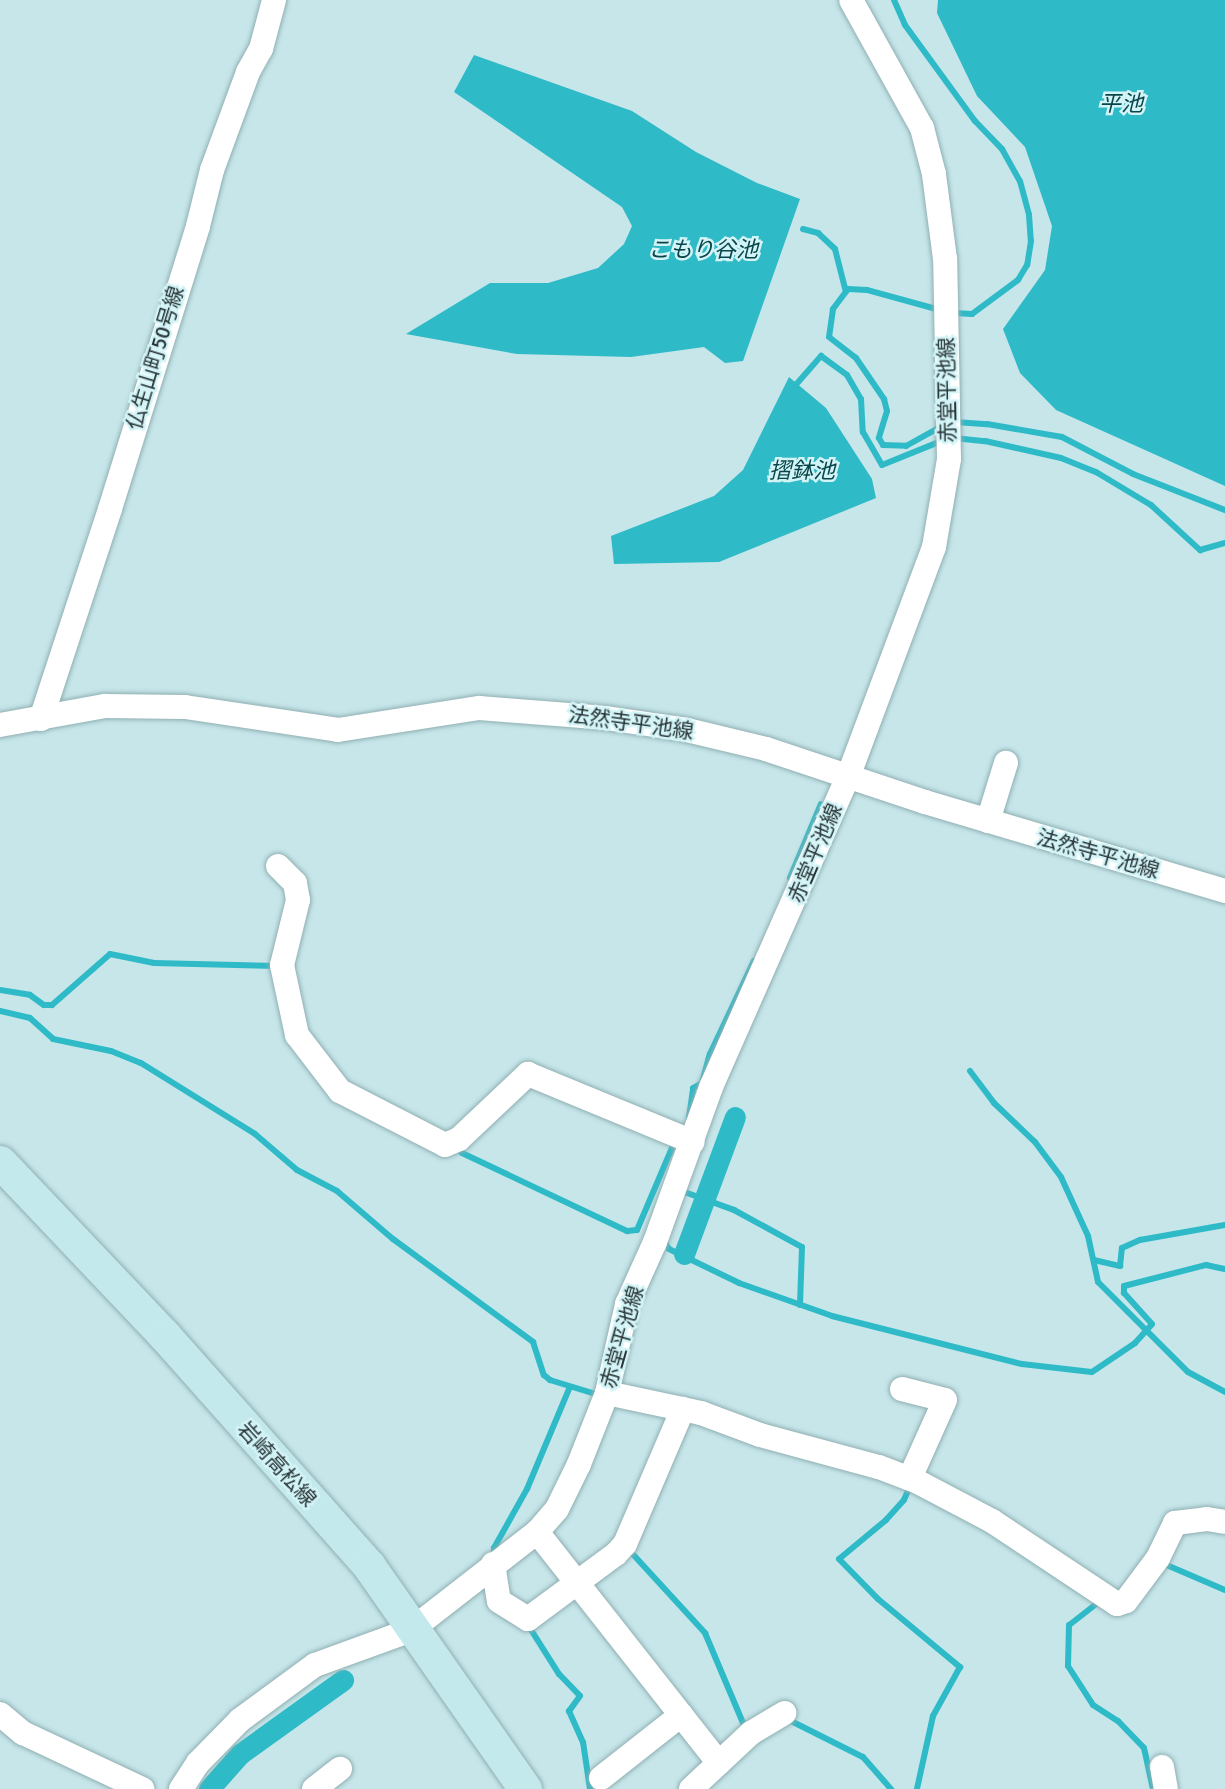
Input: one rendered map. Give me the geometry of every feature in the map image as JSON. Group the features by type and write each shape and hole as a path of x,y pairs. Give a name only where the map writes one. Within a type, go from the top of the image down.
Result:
{"main road":[{"name":"岩崎高松線","path":"0,1162 165,1336 369,1566 411,1630 525,1789"}],"street":[{"name":"仏生山町50号線","path":"20,722 110,510 198,226 212,170 248,72 261,49 274,0"},
{"name":"赤堂平池線","path":"181,1789 198,1763 240,1720 315,1665 411,1630 537,1532 566,1491 606,1394 627,1304 693,1142 732,1037 848,777 934,547 949,459 945,259 934,174 922,128 851,0"},
{"name":"法然寺平池線","path":"20,722 105,706 185,707 338,730 467,710 517,709 687,730 766,749 988,821 1225,891"},
{"path":"988,821 1006,763"},
{"path":"278,866 295,884 298,900 282,965 297,1035 340,1090 445,1144 459,1139 528,1074 693,1142"},
{"path":"902,1389 945,1400 910,1478"},
{"path":"606,1394 683,1409 910,1478 992,1521 1117,1604 1126,1601 1158,1558 1175,1523 1207,1519 1225,1522"},
{"path":"493,1564 499,1601 528,1619 576,1584 625,1544 683,1409"},
{"path":"537,1532 681,1715 710,1779 752,1733 784,1713"},
{"path":"0,1714 23,1733 142,1789"},
{"path":"601,1778 681,1715"},
{"path":"314,1789 340,1769"}],"water":[{"name":"平池","path":"938,0 1225,0 1225,486 1056,410 1020,373 1003,329 1045,270 1052,226 1025,147 977,96 937,13"},
{"name":"こもり谷池","path":"474,55 632,111 696,152 757,183 800,199 743,361 725,363 704,347 631,357 517,354 406,334 490,283 548,283 598,268 624,244 632,226 622,207 454,92"},
{"name":"摺鉢池","path":"789,377 826,408 872,479 876,498 719,562 614,564 611,536 714,496 743,470"}],"waterway":[{"path":"894,0 905,25 975,121 1002,149 1020,181 1029,215 1031,241 1027,265 1018,280 972,314 950,313"},
{"path":"803,229 818,233 835,249 846,292"},
{"path":"940,310 867,290 848,289 833,309 829,337 856,358 884,399 887,411 879,438 883,445 906,446 942,426"},
{"path":"793,388 821,356 847,375 861,399 863,432 882,465 944,440"},
{"path":"955,422 987,424 1062,437 1133,474 1225,510"},
{"path":"954,438 985,441 1061,458 1096,472 1151,505 1200,550 1225,543"},
{"path":"790,878 821,804"},
{"path":"0,990 30,995 44,1005 52,1005 110,954 154,963 278,966"},
{"path":"689,1118 693,1088 702,1083 710,1054 754,961"},
{"path":"0,1011 30,1018 53,1039 111,1051 141,1063 255,1134 297,1170 337,1191 393,1239 533,1342 544,1375 550,1380 602,1396"},
{"path":"970,1071 994,1103 1035,1142 1061,1177 1088,1236 1098,1282 1188,1372 1225,1392"},
{"path":"684,1254 735,1117"},
{"path":"456,1146 462,1153 627,1231 637,1230 675,1141"},
{"path":"679,1190 734,1210 802,1247 800,1305"},
{"path":"1094,1260 1120,1266 1122,1248 1140,1240 1225,1225"},
{"path":"662,1239 669,1249 739,1283 832,1316 1022,1364 1092,1372 1135,1343 1152,1324 1124,1293 1124,1286 1206,1265 1225,1269"},
{"path":"495,1557 494,1548 527,1489 569,1389"},
{"path":"911,1484 904,1500 886,1520 839,1559 878,1599 960,1667 933,1716 917,1789"},
{"path":"629,1550 705,1633 746,1730"},
{"path":"1162,1563 1225,1590"},
{"path":"1100,1601 1069,1625 1068,1666 1093,1705 1118,1721 1144,1748 1153,1789"},
{"path":"528,1625 559,1674 580,1696 569,1711 583,1742 590,1789"},
{"path":"209,1789 240,1754 343,1680"},
{"path":"785,1718 863,1757 891,1789"}]}
